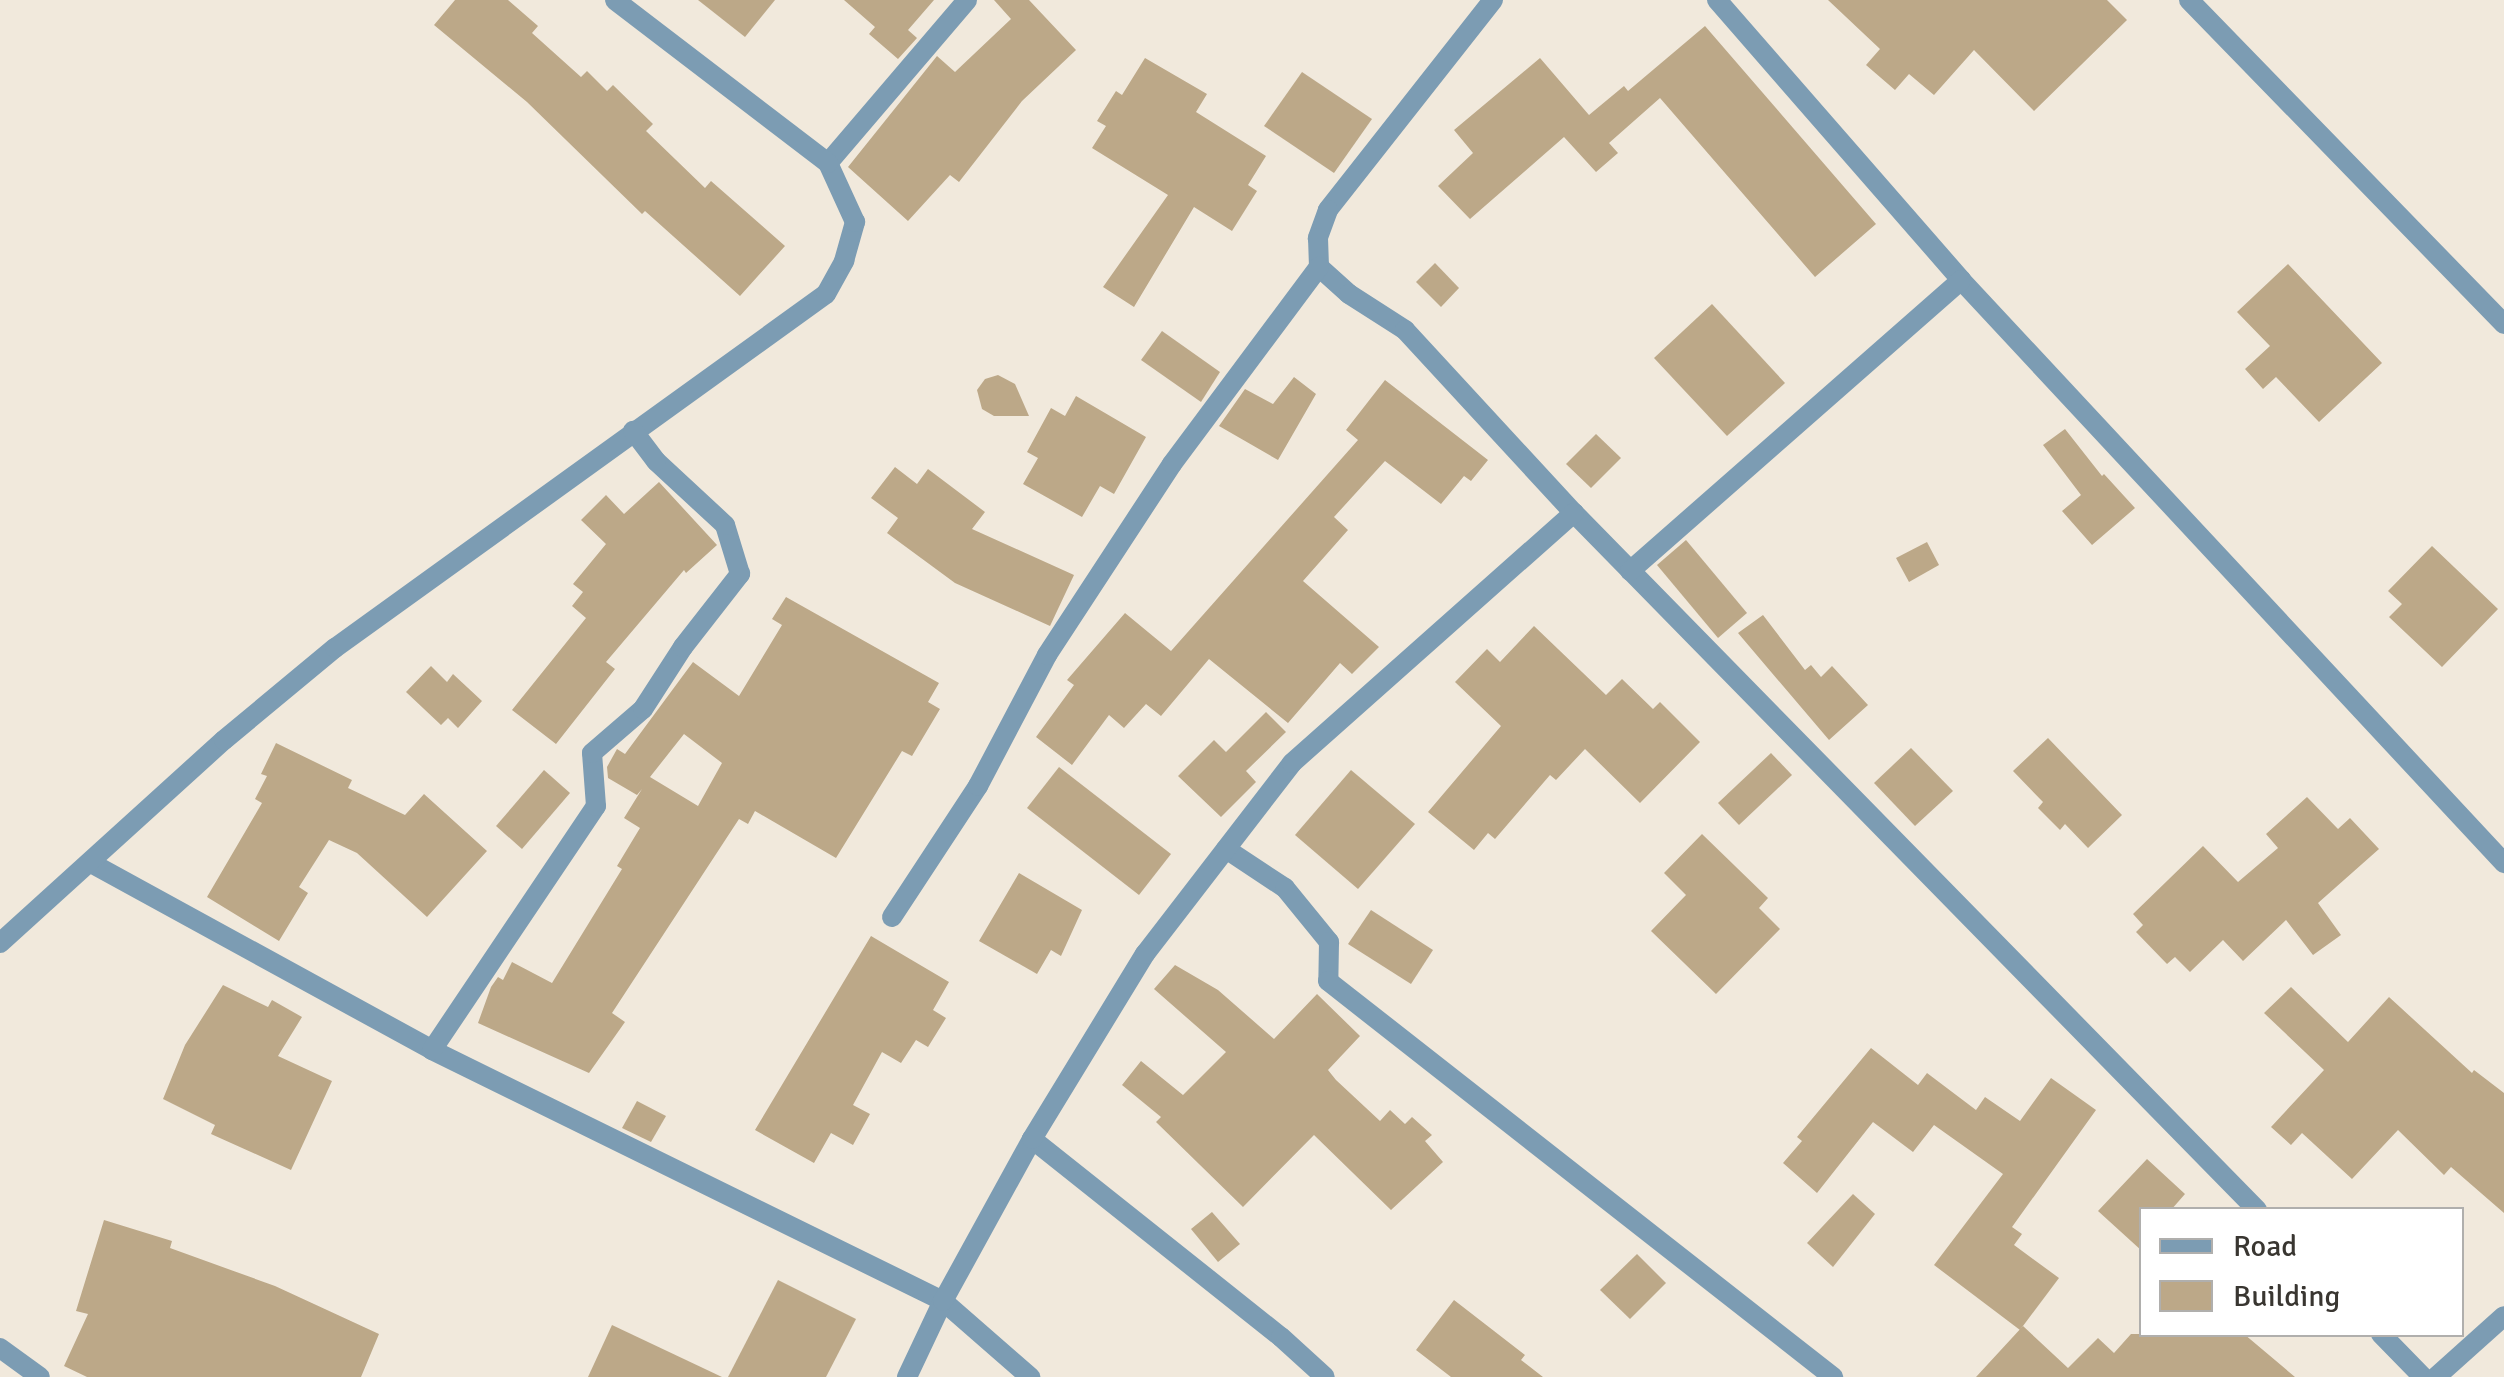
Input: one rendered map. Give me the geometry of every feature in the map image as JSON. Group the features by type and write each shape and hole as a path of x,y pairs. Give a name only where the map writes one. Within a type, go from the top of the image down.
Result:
{"street":[{"path":"0,943 224,740 335,648 826,294 844,261 854,222 828,163 615,0"},
{"path":"828,163 968,0"},
{"path":"892,916 978,786 1048,655 1162,480 1319,267 1318,238 1328,210 1493,0"},
{"path":"1717,0 1961,280 2504,863"},
{"path":"2189,0 2504,324"},
{"path":"1319,267 1349,294 1405,330 1630,571 2254,1207"},
{"path":"1630,571 1961,280"},
{"path":"432,1050 596,806 592,753 643,709 682,646 740,574 725,525 656,462 633,431"},
{"path":"907,1377 943,1301 1032,1139 1145,954 1292,763 1574,513"},
{"path":"1226,849 1285,888 1329,942 1328,981 1833,1377"},
{"path":"91,863 432,1050 943,1301 1030,1377"},
{"path":"1032,1139 1281,1336 1325,1377"},
{"path":"2436,1377 2504,1316"},
{"path":"2384,1337 2423,1377"},
{"path":"0,1348 40,1377"}],"building":[{"path":"455,0 508,0 538,26 532,33 581,77 587,71 607,91 613,85 653,124 646,131 705,188 711,181 785,246 740,296 645,211 642,214 527,102 434,25"},
{"path":"698,0 775,0 745,37"},
{"path":"844,0 934,0 908,30 917,38 898,59 869,34 875,27"},
{"path":"994,0 1029,0 1076,50 1022,101 959,182 950,175 908,221 848,167 937,56 955,72 1011,19"},
{"path":"1828,0 2107,0 2127,20 2034,111 1974,50 1934,95 1909,74 1895,90 1866,65 1880,49"},
{"path":"1705,26 1876,224 1815,277 1660,98 1609,143 1618,153 1596,172 1564,137 1470,219 1438,186 1473,153 1454,130 1540,58 1589,115 1624,86 1628,91"},
{"path":"1145,58 1207,94 1196,112 1266,156 1248,185 1257,191 1232,231 1194,207 1134,307 1103,287 1168,195 1092,148 1106,126 1097,121 1116,91 1122,95"},
{"path":"1302,72 1372,119 1334,173 1264,126"},
{"path":"1435,263 1459,288 1441,307 1416,282"},
{"path":"2288,264 2382,363 2319,422 2276,377 2263,389 2245,369 2270,346 2237,312"},
{"path":"1712,304 1785,383 1727,436 1654,358"},
{"path":"1162,331 1220,372 1201,402 1141,360"},
{"path":"998,375 1015,384 1029,416 994,416 982,409 977,390 985,379"},
{"path":"1294,377 1316,394 1278,460 1219,426 1245,389 1273,404"},
{"path":"1385,380 1488,460 1471,481 1464,476 1441,504 1385,461 1334,517 1348,530 1303,581 1379,647 1352,674 1340,663 1288,723 1209,659 1161,716 1146,704 1124,728 1109,715 1072,765 1036,737 1074,685 1067,680 1125,613 1171,651 1358,440 1346,430"},
{"path":"1076,396 1146,437 1114,494 1100,486 1082,517 1023,484 1038,458 1027,452 1051,408 1065,416"},
{"path":"2065,429 2102,476 2135,508 2092,545 2062,511 2081,495 2043,445"},
{"path":"1596,434 1621,458 1591,488 1566,464"},
{"path":"895,467 917,484 928,469 985,512 972,529 1074,575 1050,626 955,583 887,533 898,518 871,498"},
{"path":"659,482 717,545 686,573 684,570 606,662 615,669 556,744 512,710 586,618 572,606 583,592 573,584 606,544 581,520 606,495 624,514"},
{"path":"1686,540 1747,613 1718,638 1657,565"},
{"path":"1927,542 1939,565 1909,582 1896,558"},
{"path":"2432,546 2498,609 2442,667 2389,617 2402,604 2388,591"},
{"path":"786,597 939,683 928,702 940,709 912,756 902,751 836,858 755,811 748,824 739,819 612,1013 625,1022 589,1073 478,1023 491,987 498,977 503,980 512,962 552,983 622,869 617,866 640,828 624,818 642,789 637,795 608,778 607,767 617,749 625,754 693,662 739,696 782,625 772,619","holes":["684,734 722,763 698,806 650,777"]},
{"path":"1763,615 1805,670 1811,665 1821,677 1832,666 1868,705 1829,740 1738,633"},
{"path":"1534,626 1606,695 1622,679 1653,709 1660,702 1700,742 1640,803 1585,749 1556,780 1550,775 1495,839 1488,833 1474,850 1428,812 1501,726 1455,682 1487,649 1500,662"},
{"path":"431,666 447,682 453,674 482,701 458,728 448,718 441,725 406,692"},
{"path":"1266,712 1286,732 1246,771 1256,782 1221,817 1178,776 1214,740 1226,752"},
{"path":"2048,738 2122,815 2088,848 2065,824 2060,830 2038,808 2043,802 2013,771"},
{"path":"276,743 352,780 348,788 405,815 424,794 487,851 427,917 357,853 329,840 299,887 308,893 279,941 207,897 262,803 255,799 267,776 261,774"},
{"path":"1911,748 1953,791 1915,826 1874,783"},
{"path":"1771,753 1792,775 1739,825 1718,803"},
{"path":"1059,767 1171,854 1139,895 1027,808"},
{"path":"544,770 570,793 522,849 496,826"},
{"path":"1351,770 1415,824 1358,889 1295,835"},
{"path":"2307,797 2338,829 2350,818 2379,849 2318,903 2341,935 2313,955 2286,920 2243,961 2223,940 2190,972 2175,957 2167,964 2136,932 2143,925 2133,914 2203,846 2238,882 2278,848 2266,834"},
{"path":"1702,834 1768,898 1759,908 1780,929 1716,994 1651,931 1686,895 1664,873"},
{"path":"1019,873 1082,910 1061,956 1051,950 1037,974 979,941"},
{"path":"1371,910 1433,950 1411,984 1348,944"},
{"path":"871,936 949,982 933,1010 946,1018 928,1047 916,1040 901,1063 882,1052 853,1105 870,1114 853,1145 831,1133 814,1163 755,1130"},
{"path":"1175,965 1218,990 1274,1039 1317,994 1360,1036 1328,1070 1380,1121 1390,1110 1405,1124 1412,1117 1432,1135 1425,1141 1443,1162 1391,1210 1314,1135 1243,1207 1156,1122 1161,1117 1122,1085 1141,1061 1183,1095 1226,1052 1154,989"},
{"path":"223,985 268,1007 272,1000 302,1017 278,1056 332,1081 291,1170 211,1134 215,1125 163,1099 185,1045"},
{"path":"2291,987 2348,1042 2389,997 2472,1073 2474,1070 2504,1093 2504,1213 2451,1167 2444,1175 2398,1130 2352,1179 2302,1133 2291,1145 2271,1127 2324,1070 2264,1013"},
{"path":"1871,1048 1918,1085 1927,1073 1976,1110 1985,1097 2020,1121 2051,1078 2096,1110 2012,1227 2022,1234 2014,1245 2059,1278 2020,1330 1934,1265 2003,1174 1934,1125 1913,1152 1873,1122 1817,1193 1783,1163 1802,1141 1797,1137"},
{"path":"637,1101 666,1116 651,1142 622,1128"},
{"path":"2147,1159 2185,1194 2174,1207 2139,1207 2139,1248 2098,1211"},
{"path":"1853,1194 1875,1214 1833,1267 1807,1243"},
{"path":"1212,1212 1240,1244 1218,1262 1191,1229"},
{"path":"104,1220 172,1241 170,1248 275,1286 379,1334 361,1377 87,1377 64,1366 88,1314 76,1311"},
{"path":"1637,1254 1666,1283 1630,1319 1600,1290"},
{"path":"778,1280 856,1319 826,1377 728,1377"},
{"path":"1454,1300 1525,1355 1521,1360 1543,1377 1451,1377 1416,1350"},
{"path":"612,1325 722,1377 588,1377"},
{"path":"2023,1326 2068,1368 2098,1338 2114,1353 2131,1334 2248,1337 2295,1377 1976,1377"}]}
